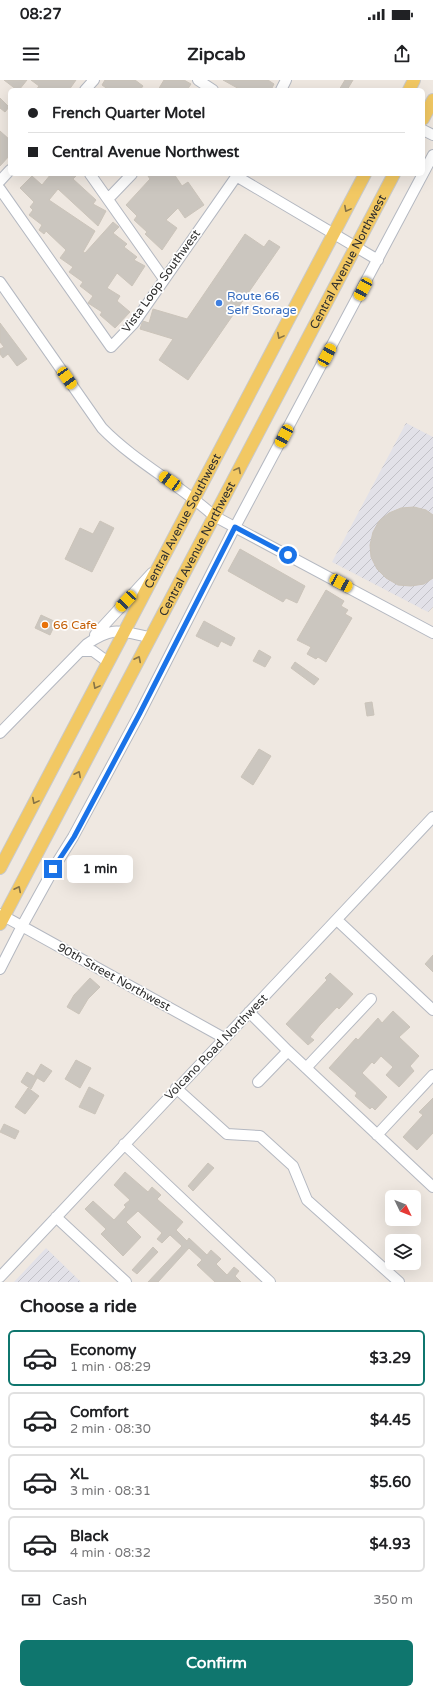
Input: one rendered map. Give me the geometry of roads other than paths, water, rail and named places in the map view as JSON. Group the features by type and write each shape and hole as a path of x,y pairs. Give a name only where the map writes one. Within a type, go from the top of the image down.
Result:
{"main road":[{"path":"425,115 433,100"},
{"name":"Central Avenue Southwest","path":"0,868 364,176"},
{"name":"Central Avenue Northwest","path":"1,918 393,176"}],"street":[{"path":"87,88 94,80"},
{"path":"198,80 210,88"},
{"name":"Central Avenue Northwest","path":"425,170 433,155"},
{"path":"0,181 8,172"},
{"path":"91,176 164,279"},
{"path":"108,199 130,176"},
{"name":"Vista Loop Southwest","path":"0,189 111,347 134,323 236,176"},
{"path":"239,176 378,260"},
{"name":"Central Avenue Northwest","path":"0,969 58,861 74,837 140,713 235,527 422,176"},
{"path":"0,282 102,428 114,441 195,498 214,516 433,633"},
{"path":"0,734 159,566"},
{"path":"83,647 104,633 124,632 149,637"},
{"path":"83,647 93,651 108,662"},
{"name":"Volcano Road Northwest","path":"0,1278 176,1088 337,920 433,817"},
{"name":"90th Street Northwest","path":"1,918 22,926 224,1038"},
{"path":"337,920 433,1010"},
{"path":"306,1068 371,999"},
{"path":"249,1012 288,1051 433,1187"},
{"path":"258,1082 288,1051"},
{"path":"377,1135 433,1075"},
{"path":"176,1088 227,1134 260,1136 293,1166 307,1200 399,1282"},
{"path":"124,1144 270,1282"},
{"path":"56,1217 126,1282"}],"place":[{"name":"Route 66 Self Storage","path":"219,303"},
{"name":"66 Cafe","path":"45,625"}]}
